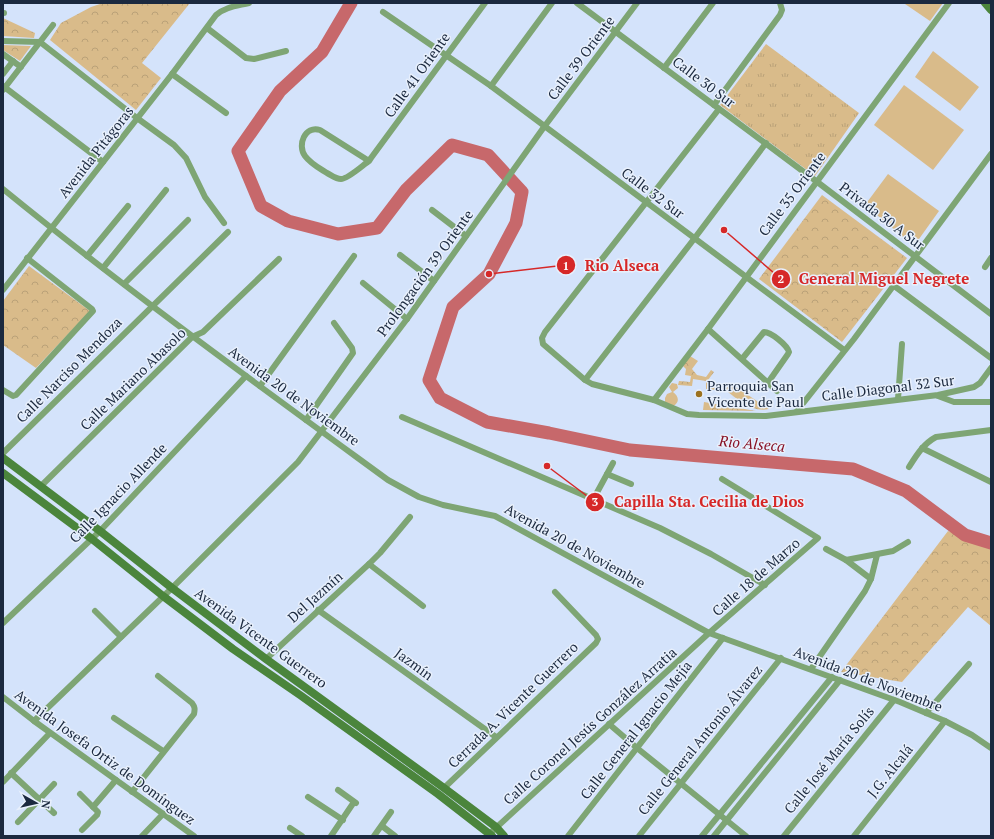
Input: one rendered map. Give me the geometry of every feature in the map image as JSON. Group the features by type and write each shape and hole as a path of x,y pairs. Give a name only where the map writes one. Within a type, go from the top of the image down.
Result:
{"main road":[{"path":"985,3 991,10"},
{"name":"Avenida Vicente Guerrero","path":"3,458 266,659 444,788 491,833"},
{"name":"Avenida Vicente Guerrero","path":"3,473 233,649 300,695 491,833 504,836"},
{"path":"300,695 306,688"}],"street":[{"name":"Avenida Pitágoras","path":"3,290 222,10 249,3"},
{"name":"Calle 41 Oriente","path":"369,161 332,136 316,128 310,130 302,139 304,154 311,162 335,178 342,179 348,177 369,161 484,3"},
{"path":"491,86 552,3"},
{"name":"Calle 30 Sur","path":"577,3 816,181"},
{"name":"Calle 39 Oriente","path":"544,127 637,3"},
{"path":"664,68 713,3"},
{"name":"Calle 35 Oriente","path":"654,400 949,3"},
{"path":"646,203 716,107 780,15 782,10 781,4"},
{"name":"Calle 32 Sur","path":"383,12 491,86 844,350"},
{"path":"53,25 4,88 103,162"},
{"path":"207,28 246,58 254,59 286,51"},
{"path":"3,41 40,42 181,152 191,167 205,196 224,223"},
{"path":"3,54 21,67"},
{"path":"3,74 13,61"},
{"path":"172,74 226,113"},
{"name":"Prolongación 39 Oriente","path":"34,721 172,588 289,472 322,432 407,319 544,127"},
{"path":"585,380 766,143"},
{"path":"797,412 991,154"},
{"name":"Privada 30 A Sur","path":"816,181 991,314"},
{"name":"Avenida 20 de Noviembre","path":"3,190 192,337 398,486 420,497 443,505 495,516 709,633 811,669 926,713 972,735 991,748"},
{"path":"103,268 166,190"},
{"name":"Calle Diagonal 32 Sur","path":"646,203 544,332 542,338 543,344 547,349 592,384 654,400 683,412 698,415 766,416 938,395 974,387 980,383 991,368"},
{"path":"87,256 128,206"},
{"path":"432,210 466,236"},
{"path":"124,284 188,220"},
{"name":"Calle Narciso Mendoza","path":"3,453 228,232"},
{"path":"400,255 434,281"},
{"path":"260,386 354,256"},
{"path":"3,390 13,396 16,395 93,311 27,258"},
{"path":"985,267 991,258"},
{"name":"Calle Mariano Abasolo","path":"40,486 192,337 203,332 279,259"},
{"path":"363,283 407,319"},
{"path":"893,285 991,358"},
{"path":"306,420 353,353 352,348 334,323"},
{"path":"708,329 742,359 767,384 777,391"},
{"path":"742,359 764,332 769,333 787,347 789,352 788,354 767,384"},
{"path":"898,399 902,344"},
{"name":"Calle Ignacio Allende","path":"3,622 92,540 246,376"},
{"path":"938,395 954,402 991,402"},
{"path":"402,417 594,498 660,528 711,554 765,585"},
{"path":"909,467 922,448 929,441 936,438 991,430"},
{"path":"922,448 991,482"},
{"path":"594,498 613,463"},
{"path":"607,474 631,484"},
{"name":"Calle 18 de Marzo","path":"709,633 818,538 722,479"},
{"name":"Del Jazmín","path":"266,659 370,564 410,517"},
{"path":"846,560 893,551 908,542"},
{"path":"826,549 846,560 871,579"},
{"path":"811,669 865,591 871,579 877,555"},
{"path":"370,564 423,606"},
{"name":"Cerrada A. Vicente Guerrero","path":"444,788 596,643 598,639 596,635 555,592"},
{"name":"Jazmín","path":"318,610 496,738"},
{"path":"95,611 121,637"},
{"name":"Calle Coronel Jesús González Arratia","path":"491,833 709,633"},
{"name":"Calle General Ignacio Mejía","path":"568,836 723,638"},
{"name":"Calle General Antonio Álvarez","path":"639,836 780,658"},
{"path":"926,713 969,664"},
{"path":"132,792 163,751 194,714 195,710 195,706 192,703 158,676"},
{"path":"702,836 832,677"},
{"path":"714,836 840,680"},
{"name":"Avenida Josefa Ortiz de Domínguez","path":"3,697 50,733 194,836"},
{"name":"Calle José María Solís","path":"784,836 894,700"},
{"path":"114,718 163,751"},
{"name":"J.G. Alcalá","path":"854,836 945,721"},
{"path":"609,724 746,836"},
{"path":"3,782 50,733"},
{"path":"11,774 54,813"},
{"path":"93,807 116,780"},
{"path":"18,822 54,784"},
{"path":"331,836 355,803 338,790"},
{"path":"80,794 97,811 98,814 82,830"},
{"path":"308,797 343,820"},
{"path":"374,836 391,812"},
{"path":"142,836 163,814"},
{"path":"382,826 395,836"},
{"path":"290,828 302,836"}],"green space":[{"path":"103,3 190,3 142,63 161,78 136,110 50,40 61,23 91,7"},
{"path":"943,3 930,21 905,4"},
{"path":"3,18 35,33 34,38 3,36"},
{"path":"766,44 859,113 815,176 720,105"},
{"path":"3,45 31,46 20,61 3,50"},
{"path":"933,51 979,87 960,111 915,77"},
{"path":"904,85 964,130 933,170 874,125"},
{"path":"888,174 939,211 914,246 865,205"},
{"path":"822,195 907,258 842,342 759,279"},
{"path":"29,266 90,311 36,368 3,345 3,301"},
{"path":"690,356 698,361 692,369 697,375 706,377 711,370 714,372 708,380 710,387 718,388 718,390 706,389 706,381 693,379 692,386 678,385 679,381 690,382 691,376 685,375 686,369 683,366"},
{"path":"672,383 677,384 678,388 673,392 677,395 678,401 673,406 665,402 667,394 672,392 669,387"},
{"path":"730,383 769,409 757,409 740,401 725,390"},
{"path":"704,402 756,411 703,410"},
{"path":"948,531 991,547 991,626 968,607 902,682 841,672"}],"waterway":[{"name":"Rio Alseca","path":"351,3 322,52 280,91 238,151 261,206 288,221 338,234 377,228 406,190 452,145 488,155 522,192 516,223 489,274 453,307 429,380 440,398 487,422 630,450 853,469 906,491 965,535 991,543"}],"place":[{"name":"General Miguel Negrete","path":"724,230"},
{"name":"Rio Alseca","path":"489,274"},
{"name":"Parroquia San Vicente de Paul","path":"699,394"},
{"name":"Capilla Sta. Cecilia de Dios","path":"547,466"}]}
